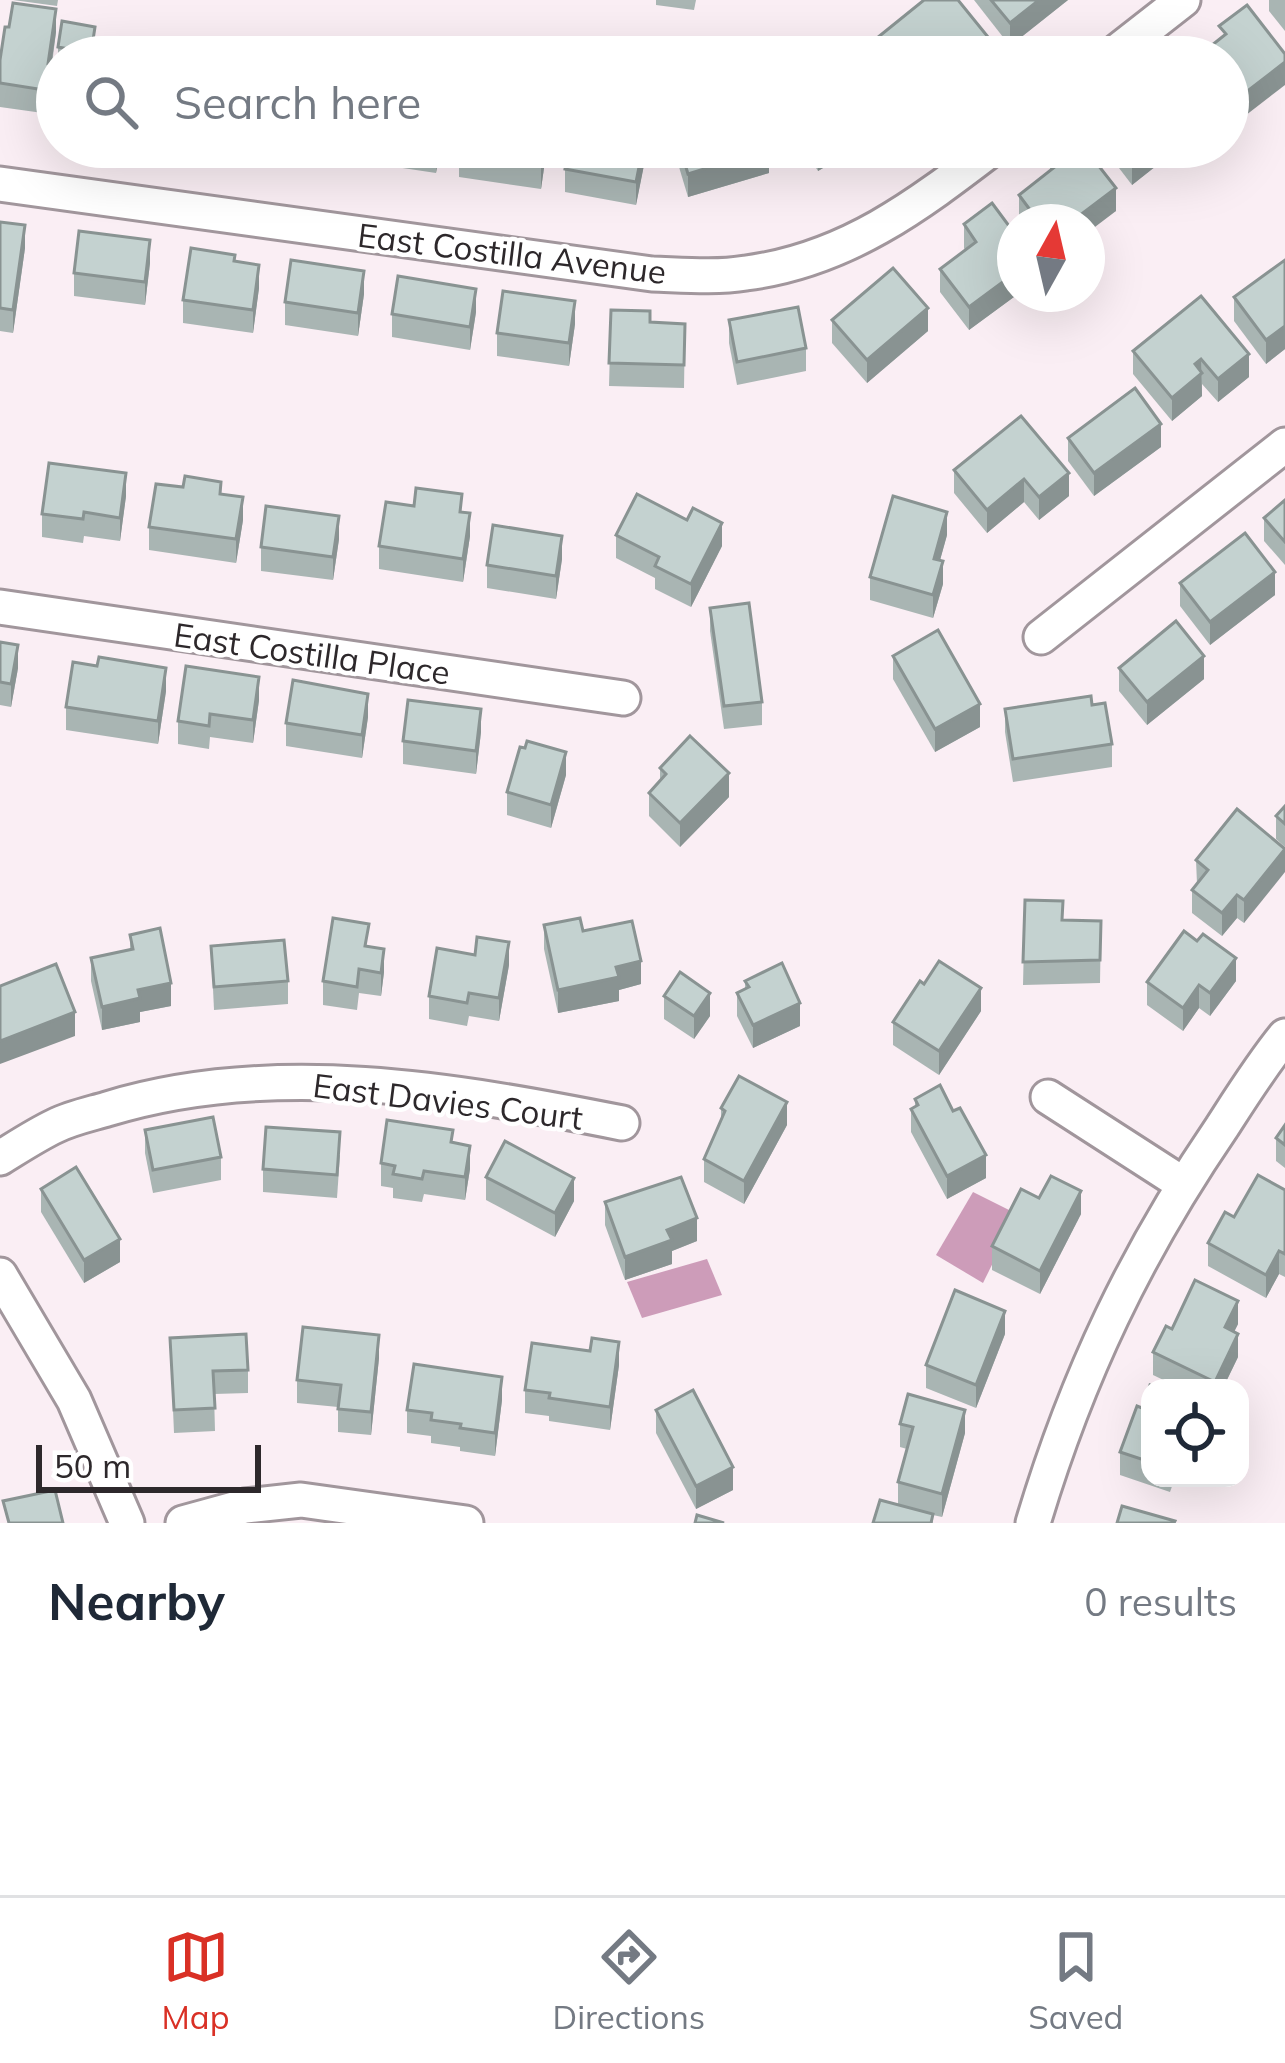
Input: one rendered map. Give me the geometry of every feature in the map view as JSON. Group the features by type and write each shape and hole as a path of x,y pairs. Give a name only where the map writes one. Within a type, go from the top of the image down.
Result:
{"street":[{"path":"1137,36 1183,0"},
{"name":"East Costilla Avenue","path":"0,184 652,274 724,275 786,265 828,252 908,213 967,168"},
{"path":"1041,637 1285,445"},
{"name":"East Costilla Place","path":"0,607 623,698"},
{"path":"1033,1523 1073,1402 1129,1276 1183,1184 1285,1036"},
{"name":"East Davies Court","path":"0,1158 58,1124 147,1097 220,1084 352,1083 622,1123"},
{"path":"1048,1097 1183,1184"},
{"path":"6,1297 74,1400 127,1523"},
{"path":"184,1523 245,1506 301,1500 466,1523"}],"shaded area":[{"path":"973,1192 1017,1214 983,1283 936,1255"},
{"path":"707,1259 722,1295 642,1318 627,1282"}],"building":[{"path":"924,0 958,0 987,36 879,36"},
{"path":"991,0 1039,0 1010,23"},
{"path":"13,3 56,9 52,36 36,36 36,89 0,83 5,27 9,27"},
{"path":"1247,5 1285,54 1285,62 1249,90 1249,36 1223,36 1219,26"},
{"path":"62,21 95,27 94,36 60,36"},
{"path":"565,168 639,168 636,182"},
{"path":"1053,168 1100,168 1116,188 1095,204 1026,204 1019,195"},
{"path":"992,203 997,210 997,286 969,307 940,269 976,242 964,224"},
{"path":"0,222 25,225 13,310 0,308"},
{"path":"79,231 150,240 145,282 74,273"},
{"path":"191,248 235,255 234,261 259,265 253,310 183,300"},
{"path":"291,260 364,271 358,313 285,302"},
{"path":"1285,260 1285,326 1266,340 1234,297"},
{"path":"893,268 928,308 867,360 832,320"},
{"path":"398,276 476,289 470,327 392,314"},
{"path":"503,291 575,301 569,343 497,333"},
{"path":"1201,296 1249,354 1218,379 1201,359 1195,364 1202,373 1172,398 1133,351"},
{"path":"798,307 806,348 737,362 729,320"},
{"path":"611,310 650,311 650,322 685,324 684,365 609,363"},
{"path":"1135,388 1161,424 1094,473 1068,438"},
{"path":"1021,416 1069,473 1039,497 1024,479 987,510 954,470"},
{"path":"49,463 126,473 120,518 84,512 83,519 42,514"},
{"path":"185,476 221,482 220,494 243,497 236,539 149,527 156,484 183,487"},
{"path":"416,488 462,494 460,512 470,513 463,559 379,546 386,502 414,506"},
{"path":"637,494 687,520 693,508 722,523 691,584 655,566 659,557 616,535"},
{"path":"893,496 947,512 934,559 943,561 933,595 870,577"},
{"path":"1285,500 1285,542 1264,518"},
{"path":"266,506 339,516 333,557 261,547"},
{"path":"493,525 562,536 556,576 487,565"},
{"path":"1245,533 1275,572 1210,622 1180,583"},
{"path":"749,603 762,702 724,706 710,608"},
{"path":"1176,621 1204,656 1147,702 1119,668"},
{"path":"938,630 980,704 935,729 893,656"},
{"path":"0,642 18,645 11,684 0,682"},
{"path":"99,657 166,668 158,721 66,707 73,662 97,666"},
{"path":"186,666 259,677 253,720 210,714 209,726 178,721"},
{"path":"293,680 368,694 362,735 286,723"},
{"path":"1091,696 1092,705 1105,703 1112,744 1013,759 1005,709"},
{"path":"408,700 481,709 476,751 403,741"},
{"path":"690,736 729,773 680,823 649,793 666,774 660,768"},
{"path":"527,741 566,752 551,805 507,792 520,747 525,748"},
{"path":"1237,809 1285,849 1244,900 1237,895 1222,913 1192,890 1208,870 1196,860"},
{"path":"1025,900 1063,901 1062,920 1101,921 1100,960 1023,962"},
{"path":"333,918 369,924 365,946 384,949 381,973 359,969 357,987 323,981"},
{"path":"580,918 583,931 632,921 641,961 616,967 619,977 558,990 544,925"},
{"path":"160,928 171,983 138,990 140,998 102,1007 91,958 133,949 130,935"},
{"path":"1184,931 1197,941 1203,934 1236,958 1210,993 1199,985 1183,1008 1147,982"},
{"path":"477,937 509,942 499,998 469,993 467,1003 429,996 437,948 475,955"},
{"path":"284,940 288,981 214,987 211,946"},
{"path":"939,961 981,988 939,1051 893,1022"},
{"path":"782,963 800,1003 753,1025 737,993 749,987 745,981"},
{"path":"56,964 75,1012 0,1041 0,986"},
{"path":"680,972 710,993 694,1016 664,996"},
{"path":"739,1076 787,1102 744,1181 704,1159 725,1111 721,1108"},
{"path":"940,1085 953,1111 960,1108 986,1155 947,1176 911,1109 918,1105 915,1099"},
{"path":"213,1117 221,1157 153,1170 145,1130"},
{"path":"387,1120 453,1130 451,1142 470,1146 465,1177 424,1171 422,1179 393,1174 395,1166 381,1163"},
{"path":"266,1127 340,1132 337,1175 263,1169"},
{"path":"505,1141 574,1178 555,1213 486,1177"},
{"path":"76,1167 120,1239 84,1260 41,1189"},
{"path":"1258,1175 1285,1190 1285,1254 1279,1251 1266,1275 1208,1243 1225,1212 1234,1217"},
{"path":"1051,1176 1081,1191 1040,1271 992,1246 1021,1189 1039,1198"},
{"path":"681,1177 697,1218 667,1230 672,1240 625,1257 605,1202"},
{"path":"1195,1280 1238,1301 1225,1327 1238,1334 1216,1379 1153,1352 1166,1326 1172,1329"},
{"path":"955,1290 1005,1311 976,1385 926,1365"},
{"path":"303,1327 379,1335 371,1412 338,1409 341,1385 297,1380"},
{"path":"246,1334 248,1370 213,1371 215,1408 174,1410 170,1338"},
{"path":"592,1338 619,1342 610,1407 525,1390 532,1343 590,1351"},
{"path":"414,1364 502,1377 495,1433 460,1428 461,1424 431,1420 432,1413 407,1410"},
{"path":"693,1390 733,1467 696,1486 656,1410"},
{"path":"908,1394 965,1410 942,1494 898,1482 913,1427 900,1424"},
{"path":"1137,1406 1141,1408 1141,1459 1120,1452"},
{"path":"55,1490 63,1523 9,1523 3,1501"},
{"path":"880,1500 933,1514 931,1523 873,1523"},
{"path":"1122,1506 1175,1521 1117,1523"},
{"path":"697,1515 724,1523 695,1523"}]}
